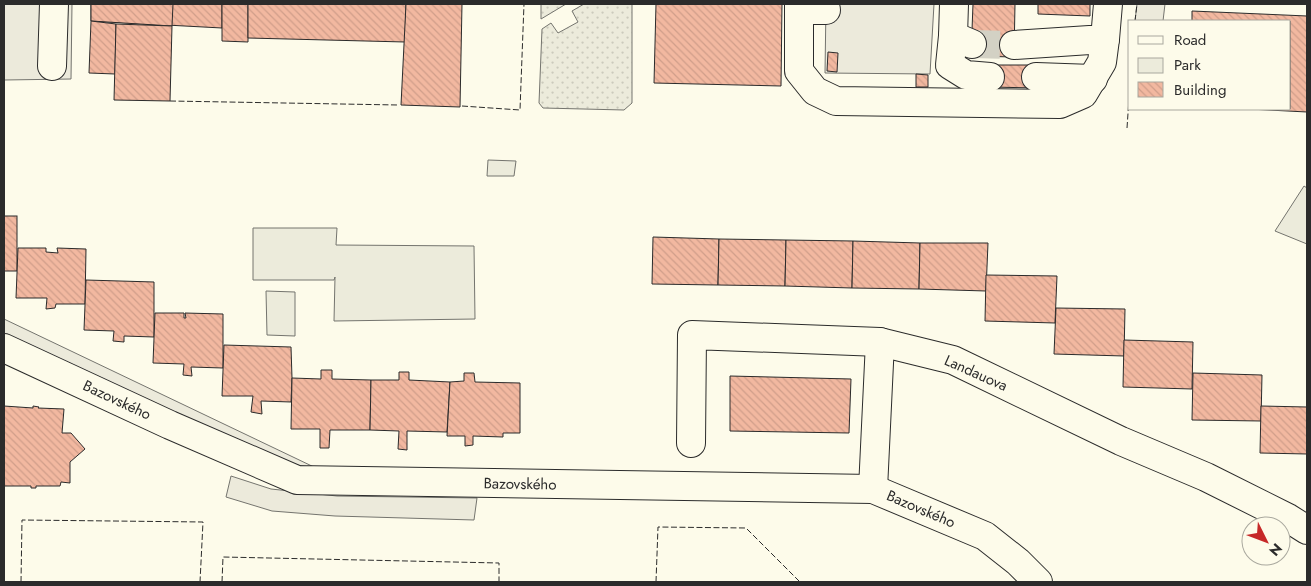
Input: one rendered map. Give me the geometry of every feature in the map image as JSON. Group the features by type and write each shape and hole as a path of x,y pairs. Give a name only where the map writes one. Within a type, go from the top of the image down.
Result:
{"street":[{"path":"52,66 54,4"},
{"path":"954,4 962,40 950,65 966,75 990,78"},
{"path":"826,10 799,7 799,71 815,90 836,101 1060,104 1083,94 1102,62 1108,4"},
{"path":"1014,45 1105,39"},
{"path":"1036,77 1093,79"},
{"name":"Landauova","path":"691,443 692,335 880,342 952,360 1121,441 1206,477 1288,518 1307,530"},
{"path":"873,489 880,342"},
{"name":"Bazovského","path":"4,348 297,480 873,489 985,536 1018,562 1038,582"}],"green space":[{"path":"541,4 566,4 541,19"},
{"path":"584,4 632,4 632,103 624,110 543,108 539,103 542,29 551,23 558,33 578,22 572,11"},
{"path":"488,160 516,161 514,176 487,176"},
{"path":"1304,186 1307,188 1307,244 1275,231"},
{"path":"253,228 337,228 336,245 474,246 475,319 334,321 335,277 334,280 253,280"},
{"path":"266,291 295,292 295,336 267,335"}],"shaded area":[{"path":"4,4 72,4 71,79 4,80"},
{"path":"826,4 934,4 930,74 825,73"},
{"path":"1137,4 1165,4 1163,20 1135,20"},
{"path":"4,319 316,468 290,464 4,337"},
{"path":"231,476 271,489 337,496 477,498 474,520 335,516 272,511 226,497"}],"building":[{"path":"91,4 222,4 222,28 91,21"},
{"path":"91,4 173,4 172,26 91,21"},
{"path":"222,4 248,4 248,42 222,41"},
{"path":"248,4 406,4 405,42 248,38"},
{"path":"406,4 462,4 460,107 401,105"},
{"path":"656,4 782,4 781,86 654,83"},
{"path":"973,4 1015,4 1014,57 971,56"},
{"path":"1038,4 1090,4 1090,16 1038,14"},
{"path":"1192,11 1307,16 1307,112 1268,110 1291,110 1291,20 1192,20"},
{"path":"91,21 116,24 115,74 89,73"},
{"path":"116,24 172,26 170,101 114,100"},
{"path":"828,52 838,53 837,72 827,71"},
{"path":"990,65 1037,65 1036,88 990,87"},
{"path":"916,74 928,75 928,87 916,87"},
{"path":"4,216 17,216 17,271 4,271"},
{"path":"653,237 719,239 718,285 652,284"},
{"path":"719,239 786,240 785,286 718,285"},
{"path":"786,240 853,241 852,288 785,286"},
{"path":"853,241 920,243 919,289 852,288"},
{"path":"920,243 988,243 986,291 919,289"},
{"path":"18,248 46,248 46,252 58,253 57,248 86,249 85,304 56,304 55,308 46,309 47,298 16,298"},
{"path":"986,275 1057,276 1055,323 985,321"},
{"path":"86,280 154,282 154,337 124,336 124,342 113,341 114,331 84,330"},
{"path":"1056,308 1125,309 1124,356 1054,354"},
{"path":"155,313 184,313 184,318 186,318 185,313 223,314 223,368 191,367 192,376 183,375 184,364 153,363"},
{"path":"1124,340 1193,342 1192,389 1123,387"},
{"path":"224,345 291,347 291,402 261,401 262,414 251,412 253,396 222,396"},
{"path":"321,370 332,370 332,379 371,380 370,430 330,430 329,448 320,448 320,429 291,429 292,378 321,379"},
{"path":"399,372 409,372 409,380 450,382 447,432 407,431 407,450 398,449 399,431 370,430 371,380 399,380"},
{"path":"464,373 474,373 475,382 520,383 520,433 503,433 503,437 473,436 473,445 465,446 465,436 447,436 450,382 464,381"},
{"path":"1193,373 1262,375 1261,421 1192,420"},
{"path":"730,376 851,379 849,433 730,431"},
{"path":"4,406 64,409 62,433 71,433 85,449 70,462 70,483 61,482 60,486 36,486 36,488 31,488 31,486 4,486"},
{"path":"1261,406 1307,407 1307,454 1260,453"}],"tunnel":[{"path":"972,44 1014,45"}],"fence":[{"path":"462,106 520,110 524,4"},
{"path":"1135,20 1137,4"},
{"path":"170,101 398,105"},
{"path":"1127,128 1128,110"},
{"path":"21,582 22,520 203,522 200,582"},
{"path":"656,582 658,527 746,528 800,582"},
{"path":"222,582 223,557 499,563 499,582"}]}
